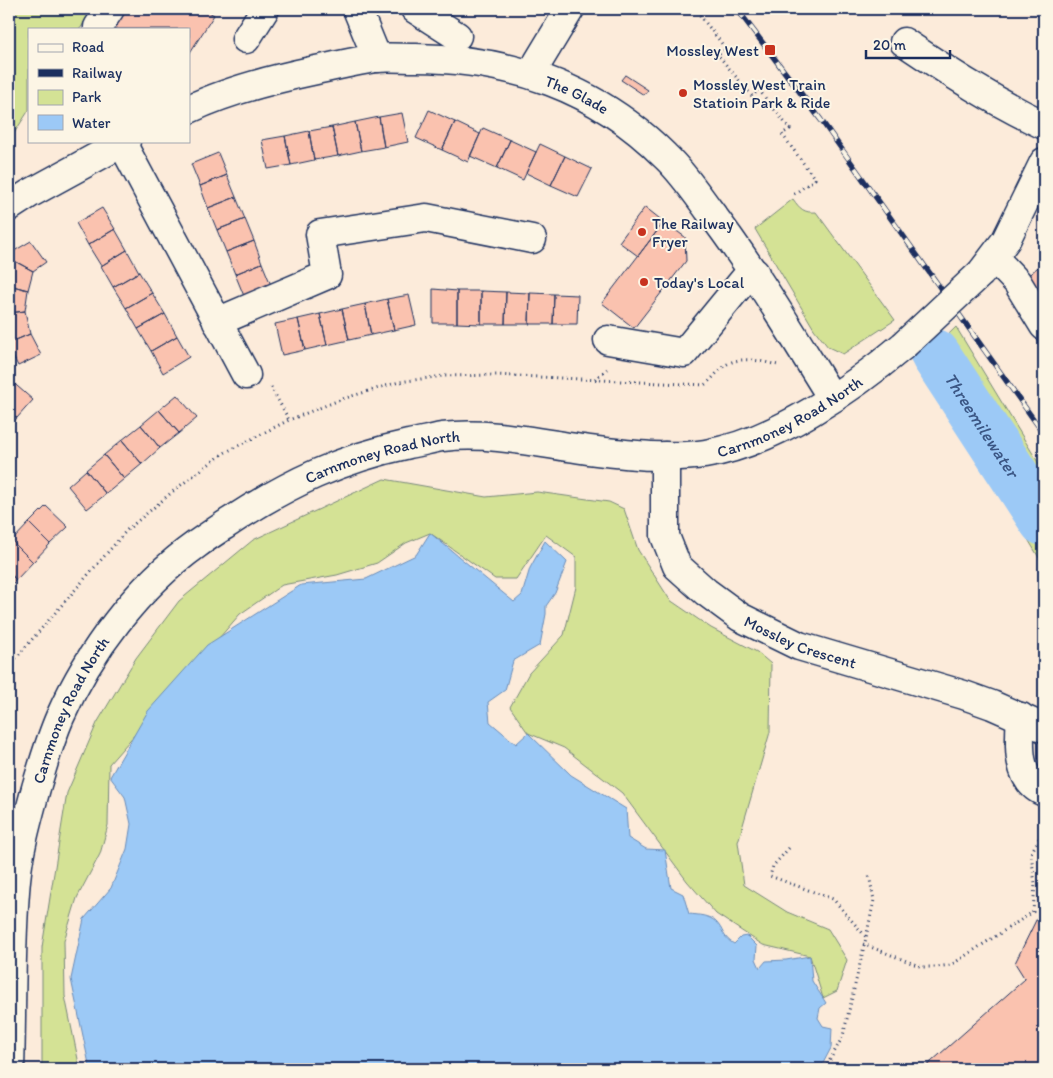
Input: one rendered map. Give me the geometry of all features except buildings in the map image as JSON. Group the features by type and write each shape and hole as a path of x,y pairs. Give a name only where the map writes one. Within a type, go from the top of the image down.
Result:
{"street":[{"path":"246,40 265,9"},
{"path":"357,9 376,58"},
{"path":"416,9 457,36"},
{"path":"537,76 538,62 570,9"},
{"path":"904,42 1010,110 1044,125"},
{"name":"The Glade","path":"190,109 221,95 277,78 376,58 440,58 499,66 537,76 579,94 603,106 628,123 667,157 699,196 755,273 832,398"},
{"path":"9,207 124,142 246,375"},
{"name":"Carnmoney Road North","path":"10,1069 12,938 17,876 27,819 59,719 83,672 117,622 153,581 195,545 248,510 296,482 347,460 394,448 443,437 496,436 596,451 665,456 702,454 737,447 768,435 832,398 883,363 987,265 1006,240 1044,162"},
{"path":"217,322 327,274 320,234 426,218 532,239"},
{"path":"987,265 1017,282 1044,326"},
{"path":"608,340 684,353 743,281 755,273"},
{"name":"Mossley Crescent","path":"665,456 665,536 677,566 706,592 740,618 799,646 964,695 1033,722"},
{"path":"1033,722 1019,740 1025,774 1036,788 1044,792"}],"path":[{"path":"686,9 689,13 695,9 726,49 718,55 752,96 759,90 790,129 782,134 815,179 794,194"},
{"path":"863,944 922,967 951,965 1033,912 1035,884 1031,853 1044,830"},
{"path":"789,848 773,866 770,876 833,899 866,938"},
{"path":"825,1069 843,1036 863,944 866,938 874,900 868,875"}],"green space":[{"path":"9,9 93,9 81,28 28,28 28,112 9,141"},
{"path":"793,199 803,210 816,212 895,320 843,354 828,347 814,329 755,229"},
{"path":"956,327 1044,472 1044,566 921,361"},
{"path":"384,479 486,497 537,492 609,502 624,509 638,550 670,600 711,628 757,652 771,664 770,732 738,842 744,885 787,912 828,929 847,960 837,991 823,998 810,956 763,945 716,914 687,881 622,793 564,748 528,733 510,707 529,673 564,635 576,587 576,557 546,535 516,579 495,579 430,533 406,543 377,563 337,575 282,585 240,614 109,764 108,825 100,854 77,898 64,941 65,996 80,1069 42,1069 42,947 67,793 97,723 136,658 179,601 253,540"}],"water":[{"path":"430,533 514,602 522,595 530,568 545,541 567,562 555,593 546,606 540,645 513,661 505,690 488,702 490,722 516,744 528,733 571,775 626,809 628,838 646,849 665,850 671,888 683,894 689,914 713,920 719,925 727,939 734,944 741,937 747,936 757,946 756,959 760,968 766,961 810,956 812,981 826,1003 820,1008 818,1018 823,1026 832,1028 831,1048 820,1069 90,1069 71,979 84,919 111,888 127,849 131,824 125,797 110,777 148,711 207,645 301,585 366,579 416,555"}],"waterway":[{"name":"Threemilewater","path":"935,354 1044,521"}],"railway":[{"path":"737,9 821,120 1044,434"}],"place":[{"name":"Mossley West","path":"770,50"},
{"name":"Mossley West Train Statioin Park & Ride","path":"683,93"},
{"name":"The Railway Fryer","path":"642,232"},
{"name":"Today's Local","path":"644,282"}]}
